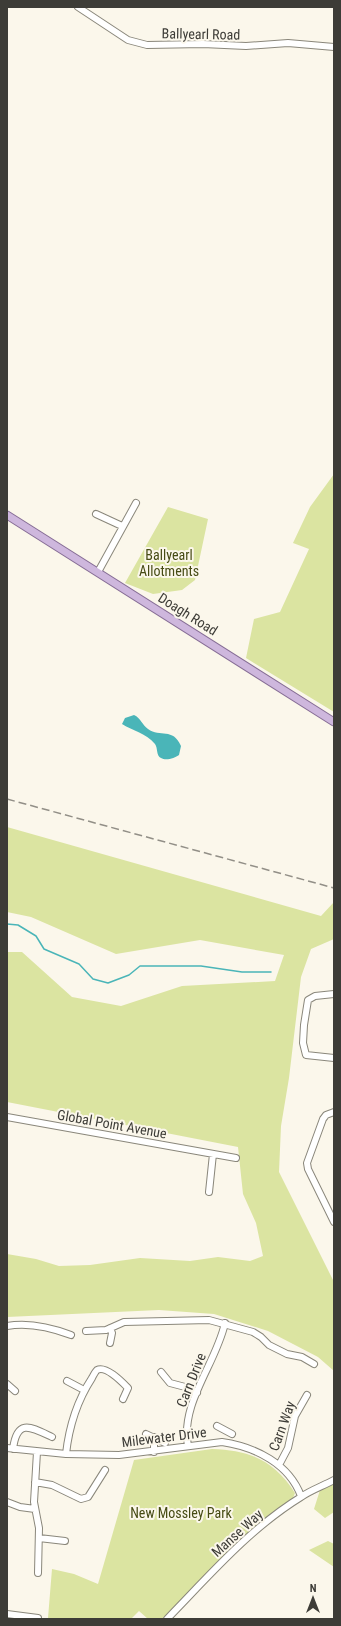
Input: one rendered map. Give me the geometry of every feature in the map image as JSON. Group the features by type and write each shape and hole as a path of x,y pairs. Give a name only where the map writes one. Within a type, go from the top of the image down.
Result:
{"main road":[{"name":"Doagh Road","path":"7,515 334,722"}],"street":[{"name":"Ballyearl Road","path":"78,7 128,40 147,45 203,44 246,46 288,43 334,47"},
{"path":"98,572 136,503"},
{"path":"96,514 122,526"},
{"path":"334,994 315,996 308,1000 303,1042 306,1055 334,1058"},
{"path":"334,1112 323,1119 307,1164 334,1222"},
{"name":"Global Point Avenue","path":"7,1117 236,1158"},
{"path":"209,1192 213,1154"},
{"path":"86,1331 110,1328 124,1322 209,1320 225,1323 253,1332 269,1345 287,1354 302,1357 314,1364"},
{"name":"Carn Drive","path":"188,1446 188,1424 197,1393 222,1338 225,1323"},
{"path":"7,1326 20,1324 37,1325 71,1335"},
{"path":"110,1328 112,1333 110,1343"},
{"path":"66,1454 72,1420 84,1390 98,1370 109,1372 131,1389 123,1399"},
{"path":"161,1372 170,1383 189,1388 197,1393"},
{"path":"67,1381 84,1390"},
{"path":"7,1384 16,1391"},
{"name":"Carn Way","path":"279,1465 288,1448 295,1416 307,1395"},
{"path":"217,1426 229,1432 222,1442"},
{"path":"10,1449 14,1436 21,1429 31,1427 52,1437"},
{"path":"146,1434 165,1443"},
{"path":"154,1437 154,1452"},
{"name":"Milewater Drive","path":"10,1449 66,1454 119,1455 154,1452 222,1442 239,1445 252,1450 279,1465 294,1481 301,1496"},
{"path":"37,1452 35,1482 39,1538 38,1574"},
{"path":"35,1482 52,1485 81,1499 88,1497 105,1470"},
{"name":"Manse Way","path":"167,1619 243,1542 301,1496 334,1480"},
{"path":"7,1502 20,1507 36,1509"},
{"path":"39,1538 65,1541"},
{"path":"7,1614 38,1618"}],"green space":[{"path":"334,474 334,712 246,658 254,619 280,612 309,549 293,543 310,507"},
{"name":"Ballyearl Allotments","path":"168,507 208,519 195,580 182,590 153,594 125,583"},
{"path":"7,827 321,916 334,902 334,939 311,949 301,977 289,1078 281,1126 279,1172 334,1282 334,1371 318,1357 268,1331 214,1314 159,1310 7,1317 7,1254 36,1259 59,1266 90,1265 140,1258 190,1261 218,1257 250,1261 263,1256 256,1223 243,1194 238,1147 7,1102 7,952 22,952 72,997 121,1006 182,986 275,981 284,955 200,940 116,954 31,917 7,912"},
{"name":"New Mossley Park","path":"212,1449 238,1452 260,1459 278,1472 287,1482 295,1493 293,1498 247,1534 162,1619 148,1619 139,1611 131,1619 48,1618 52,1569 74,1574 98,1584 134,1460"},
{"path":"334,1483 334,1512 325,1518 314,1509 320,1490"},
{"path":"328,1541 334,1544 334,1567 309,1550"}],"water":[{"path":"134,715 153,732 170,735 178,740 181,746 179,755 170,759 159,757 156,746 151,740 122,724 125,718"}],"waterway":[{"path":"7,924 18,925 36,936 44,949 79,964 93,979 108,983 129,975 140,966 201,966 242,972 271,972"}],"railway":[{"path":"7,799 334,888"}]}
